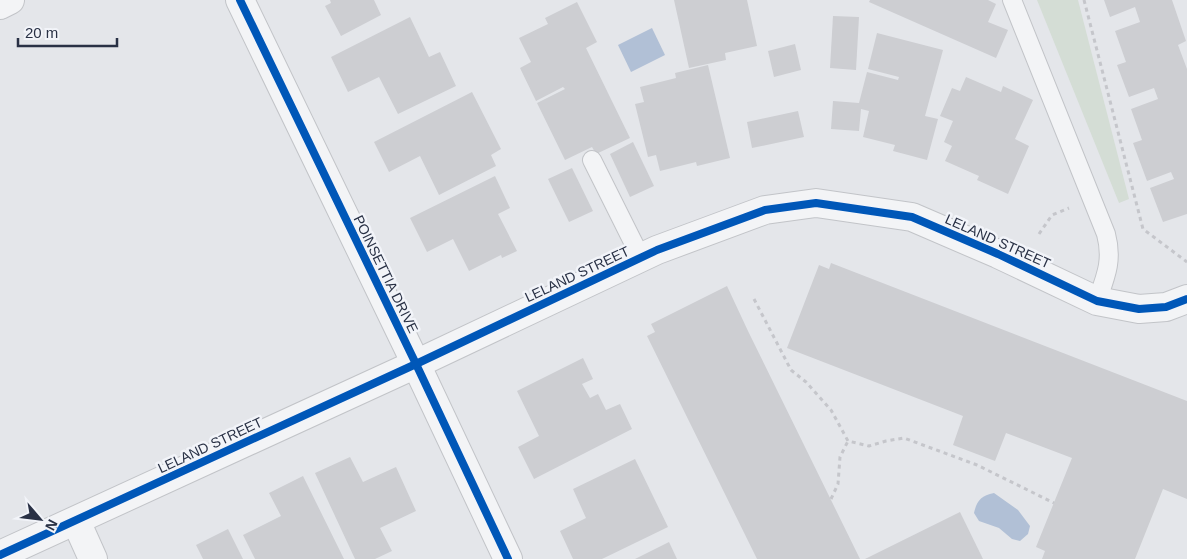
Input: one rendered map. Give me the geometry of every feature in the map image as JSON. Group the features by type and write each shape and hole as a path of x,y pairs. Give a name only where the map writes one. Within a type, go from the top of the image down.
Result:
{"street":[{"path":"0,5 10,0"},
{"name":"POINSETTIA DRIVE","path":"240,0 508,559"},
{"name":"LELAND STREET","path":"0,555 416,364 657,250 765,210 816,203 912,217 998,254 1098,301 1139,310 1166,306 1187,299"},
{"path":"76,520 93,559"}],"lane":[{"path":"1012,0 1106,234 1109,247 1108,268 1098,301"},
{"path":"592,160 641,258"}],"path":[{"path":"1084,0 1143,229 1187,262"},
{"path":"1039,234 1052,214 1092,200"},
{"path":"754,299 791,370 806,382 831,410 848,441 869,446 904,438 977,465 1054,503"},
{"path":"831,499 838,484 840,458 848,441"}],"shaded area":[{"path":"1037,0 1078,0 1129,199 1119,203"}],"water":[{"path":"652,28 665,55 631,72 618,45"},
{"path":"994,493 1018,510 1030,526 1028,534 1020,541 1012,539 999,528 979,521 974,513 980,499"}],"building":[{"path":"330,0 374,0 381,15 341,36 325,6 331,3"},
{"path":"674,0 747,0 757,46 725,53 726,60 689,68"},
{"path":"870,0 988,0 996,4 988,22 1008,30 996,58 869,2"},
{"path":"1104,0 1172,0 1186,41 1178,45 1187,69 1187,214 1163,222 1150,188 1174,179 1171,172 1147,181 1133,143 1142,140 1131,109 1158,99 1154,88 1129,97 1117,65 1126,62 1115,31 1140,22 1135,7 1110,17"},
{"path":"577,2 597,42 586,48 630,138 596,154 592,147 565,160 537,103 565,89 563,87 536,101 520,68 531,62 519,38 548,24 545,18"},
{"path":"833,16 859,17 856,70 830,68"},
{"path":"410,17 429,57 440,52 456,86 398,114 379,77 348,92 331,57"},
{"path":"877,33 943,50 925,116 938,119 927,160 893,151 895,145 863,137 869,111 861,109 859,131 831,129 833,101 859,103 867,72 898,80 899,77 868,69"},
{"path":"795,44 801,70 774,77 768,51"},
{"path":"708,65 730,158 697,166 696,162 660,171 656,155 648,157 635,104 644,102 640,87 676,78 675,73"},
{"path":"966,77 1001,92 1003,86 1033,100 1015,139 1029,146 1008,194 977,180 979,176 945,161 952,146 944,142 953,121 940,116 952,88 960,91"},
{"path":"472,92 501,149 491,155 496,166 439,195 420,156 389,172 374,142"},
{"path":"798,111 804,137 752,148 747,122"},
{"path":"633,142 654,186 630,197 610,154"},
{"path":"572,168 593,211 569,222 548,179"},
{"path":"495,176 510,208 498,214 517,251 502,258 501,255 469,271 453,239 427,252 410,218"},
{"path":"831,263 1187,401 1187,499 1163,489 1135,559 1042,559 1045,551 1036,547 1072,458 1006,433 995,461 953,445 963,416 787,348 819,265 829,269"},
{"path":"727,286 860,559 757,559 647,336 655,332 651,324"},
{"path":"583,358 593,379 582,384 590,398 598,394 606,410 620,404 632,429 534,479 518,447 539,436 517,391"},
{"path":"350,457 363,482 396,467 416,511 380,528 392,551 375,559 355,559 315,473"},
{"path":"635,459 668,527 602,559 573,559 560,531 586,518 573,489"},
{"path":"303,476 344,559 255,559 243,535 281,516 269,493"},
{"path":"960,512 983,559 865,559"},
{"path":"228,529 243,559 203,559 196,545"},
{"path":"669,542 677,559 635,559"}],"cycle path":[{"path":"240,0 508,559"},
{"path":"0,555 416,364 657,250 765,210 816,203 912,217 998,254 1097,301 1139,309 1166,307 1187,299"}]}
